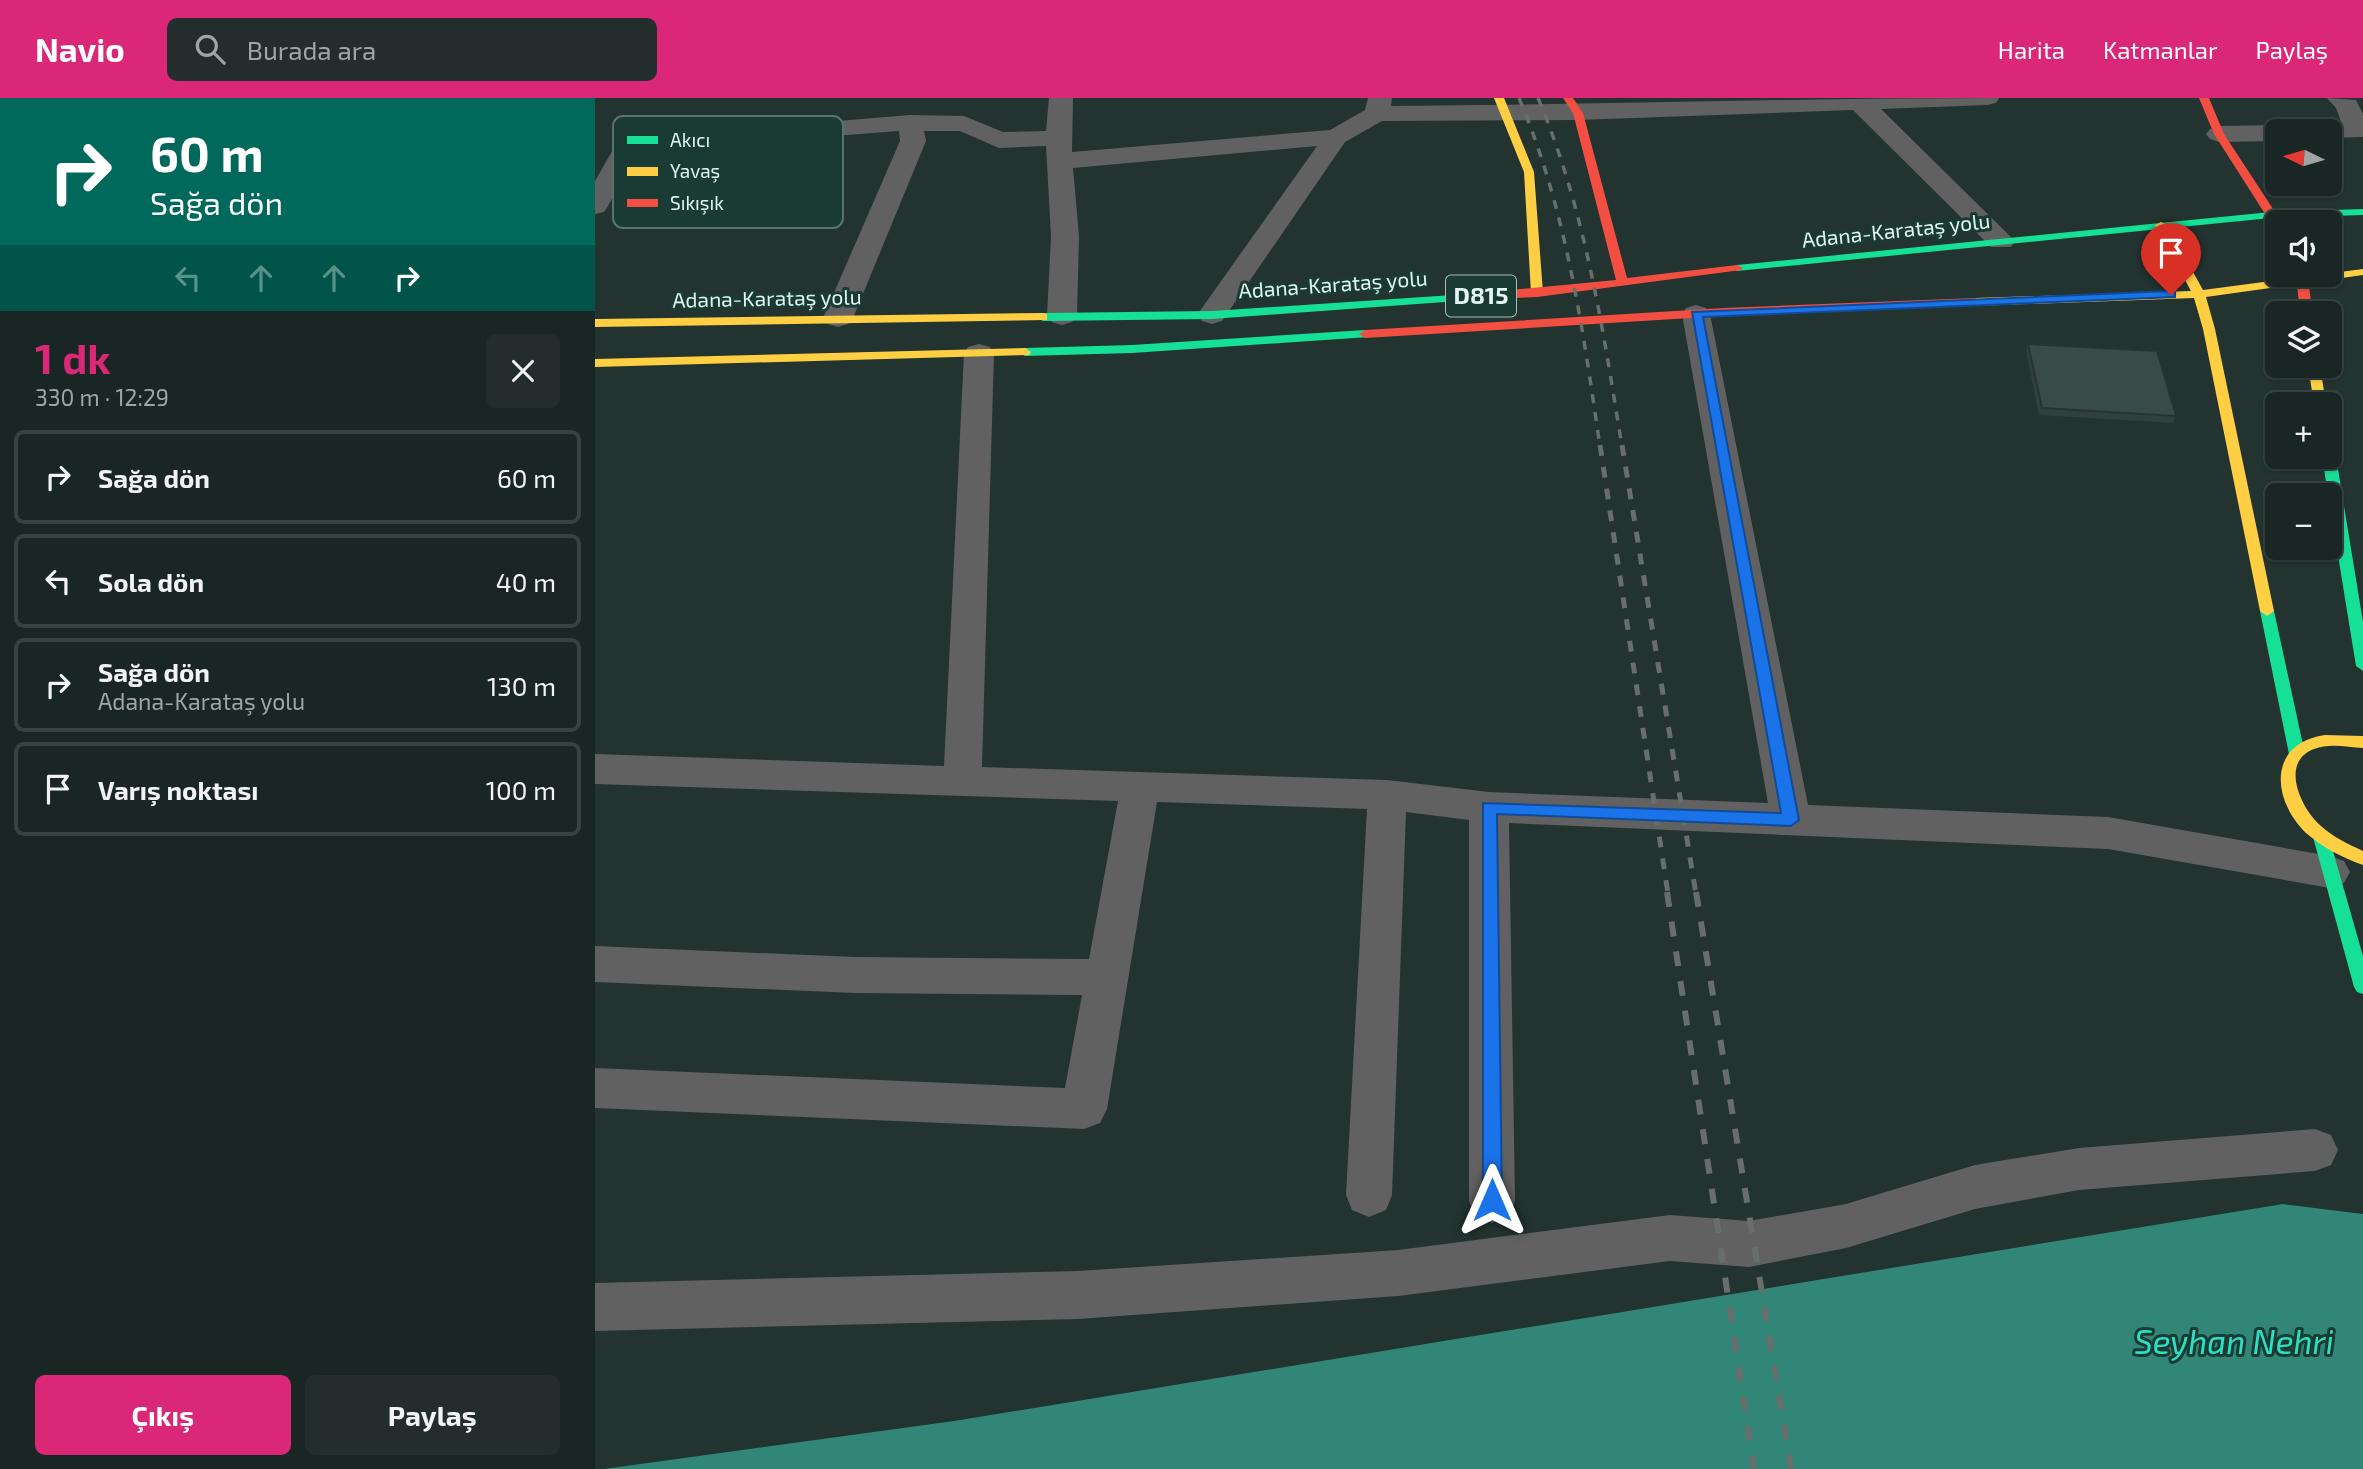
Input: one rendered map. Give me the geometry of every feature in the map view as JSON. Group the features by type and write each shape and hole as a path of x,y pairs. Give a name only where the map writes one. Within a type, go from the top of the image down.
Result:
{"main road":[{"path":"2203,98 2220,134 2267,210"},
{"path":"1578,103 1598,197 1622,280"},
{"path":"1502,106 1529,172 1538,293"},
{"name":"Adana-Karataş yolu","path":"2342,214 2363,212"},
{"name":"Adana-Karataş yolu","path":"595,323 1212,315 1538,293 1622,280 2001,240 2161,225 2265,221"},
{"path":"2161,225 2199,294 2297,754"},
{"name":"Adana-Karataş yolu","path":"2342,274 2363,272"},
{"name":"Adana-Karataş yolu","path":"595,363 1132,349 1696,314 2199,294 2265,283"},
{"path":"2331,469 2363,666"},
{"path":"2363,742 2330,740 2311,745 2297,754 2287,768 2285,784 2290,802 2303,820 2338,856 2363,987"}],"street":[{"path":"1061,98 1060,150 1065,236 1062,316"},
{"path":"1212,315 1336,137 1378,106 1704,104 1987,98"},
{"path":"2339,98 2347,105 2360,130 2342,130"},
{"path":"1850,101 2001,240"},
{"path":"838,318 913,141 910,122"},
{"path":"843,127 910,122 964,124 999,140 1060,150 1336,137"},
{"path":"2220,134 2265,132"},
{"path":"595,206 613,172"},
{"path":"1696,314 1791,820"},
{"path":"962,781 979,353"},
{"path":"595,769 1387,794 1489,807 2108,833 2338,856"},
{"path":"595,1088 1084,1109 1140,787"},
{"path":"1369,1195 1387,794"},
{"path":"1489,807 1492,1200"},
{"path":"595,964 855,975 1107,977"},
{"path":"595,1307 1078,1295 1398,1273 1669,1238 1749,1244 1846,1226 1976,1187 2079,1169 2315,1150"}],"water":[{"name":"Seyhan Nehri","path":"2283,1204 2363,1214 2363,1469 604,1469 954,1421"}],"building":[{"path":"2028,344 2157,351 2176,416 2042,408"}],"railway":[{"path":"1519,98 1535,140 1561,226 1587,358 1600,447"},
{"path":"1538,98 1568,183 1591,270 1622,447"},
{"path":"1600,445 1668,894"},
{"path":"1622,445 1696,894"},
{"path":"1667,892 1754,1469"},
{"path":"1696,892 1791,1469"}],"traffic: fast":[{"path":"1737,268 2271,215 2363,212"},
{"path":"1043,317 1212,315 1468,298"},
{"path":"1025,352 1132,349 1365,334"},
{"path":"2331,469 2363,666"},
{"path":"2267,611 2297,754"},
{"path":"2321,837 2363,987"}],"traffic: slow":[{"path":"1499,98 1529,172 1537,293"},
{"path":"2161,225 2199,294 2209,329 2267,611"},
{"path":"1975,302 2199,294 2363,272"},
{"path":"595,323 1043,317"},
{"path":"595,363 1025,352"},
{"path":"2316,378 2318,392"},
{"path":"2363,742 2333,740 2311,744 2295,755 2288,774 2292,796 2308,824 2326,839 2363,858"}],"traffic: jam":[{"path":"1568,98 1578,113 1622,280"},
{"path":"2204,98 2219,134 2268,210"},
{"path":"1468,298 1537,293 1737,268"},
{"path":"2303,287 2305,301"},
{"path":"1365,334 1724,312 1975,302"}],"route":[{"path":"1492,1200 1489,807 1791,820 1696,314 2171,295"}]}
